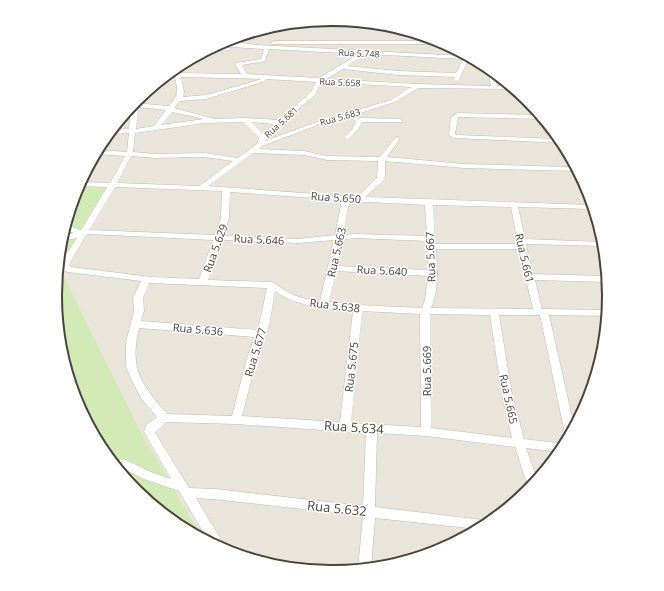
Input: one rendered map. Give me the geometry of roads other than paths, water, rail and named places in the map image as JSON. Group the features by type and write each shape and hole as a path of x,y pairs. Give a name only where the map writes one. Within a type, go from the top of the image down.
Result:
{"street":[{"path":"319,27 319,42"},
{"path":"358,27 359,42"},
{"path":"278,31 280,34 305,28"},
{"name":"Rua 5.748","path":"228,48 280,34 319,42 425,43"},
{"path":"397,34 397,42"},
{"path":"319,81 367,53 380,42"},
{"name":"Rua 5.748","path":"234,45 267,48 456,57"},
{"path":"245,76 238,64 263,60 267,48"},
{"path":"454,87 457,75 465,61"},
{"path":"343,66 398,73 457,75"},
{"path":"396,85 398,73"},
{"name":"Rua 5.658","path":"177,75 245,76 418,86 503,87"},
{"path":"156,128 178,99 181,92 176,76"},
{"path":"178,99 206,98 269,78"},
{"path":"494,80 494,87"},
{"name":"Rua 5.681","path":"201,188 252,151 280,122 314,93 319,81"},
{"name":"Rua 5.683","path":"261,141 350,115 400,98 418,86"},
{"path":"140,106 170,108 215,120"},
{"path":"65,258 84,232 129,155 131,149 133,113"},
{"path":"350,115 360,120 400,121"},
{"path":"534,117 457,115 454,117 452,135 464,138 552,141"},
{"path":"118,132 215,120 280,122"},
{"path":"245,120 261,141"},
{"path":"347,138 356,129 360,120"},
{"path":"359,199 381,179 381,159 397,139"},
{"path":"252,151 294,152 340,159 381,159 457,166 569,168"},
{"path":"104,153 129,155 193,154 240,160"},
{"name":"Rua 5.650","path":"86,184 226,189 359,199 586,207"},
{"name":"Rua 5.629","path":"202,283 210,259 220,237 225,218 226,189"},
{"name":"Rua 5.663","path":"324,305 340,236 346,198"},
{"name":"Rua 5.667","path":"425,311 430,300 433,273 430,242 429,202"},
{"name":"Rua 5.661","path":"514,204 530,277 541,312 564,399 568,424"},
{"path":"71,229 84,232"},
{"path":"70,237 84,232"},
{"name":"Rua 5.646","path":"84,232 298,241 340,236 430,242 596,244"},
{"path":"65,264 146,280 272,285"},
{"name":"Rua 5.640","path":"332,268 433,273"},
{"path":"530,277 601,279"},
{"path":"146,280 138,298 139,311 131,342 131,366 136,379 146,395 164,418 149,430 213,537"},
{"name":"Rua 5.638","path":"272,285 288,296 300,301 358,308 425,311 601,313"},
{"name":"Rua 5.677","path":"236,420 252,358 261,334 272,285"},
{"name":"Rua 5.675","path":"345,426 358,308"},
{"name":"Rua 5.669","path":"425,311 426,432"},
{"name":"Rua 5.665","path":"494,311 506,394 519,443 531,478"},
{"name":"Rua 5.636","path":"136,324 261,334"},
{"name":"Rua 5.634","path":"164,418 236,420 426,432 555,447"},
{"path":"365,563 369,512 372,428"},
{"path":"122,464 184,490"},
{"name":"Rua 5.632","path":"184,490 218,493 244,498 477,523"}]}
